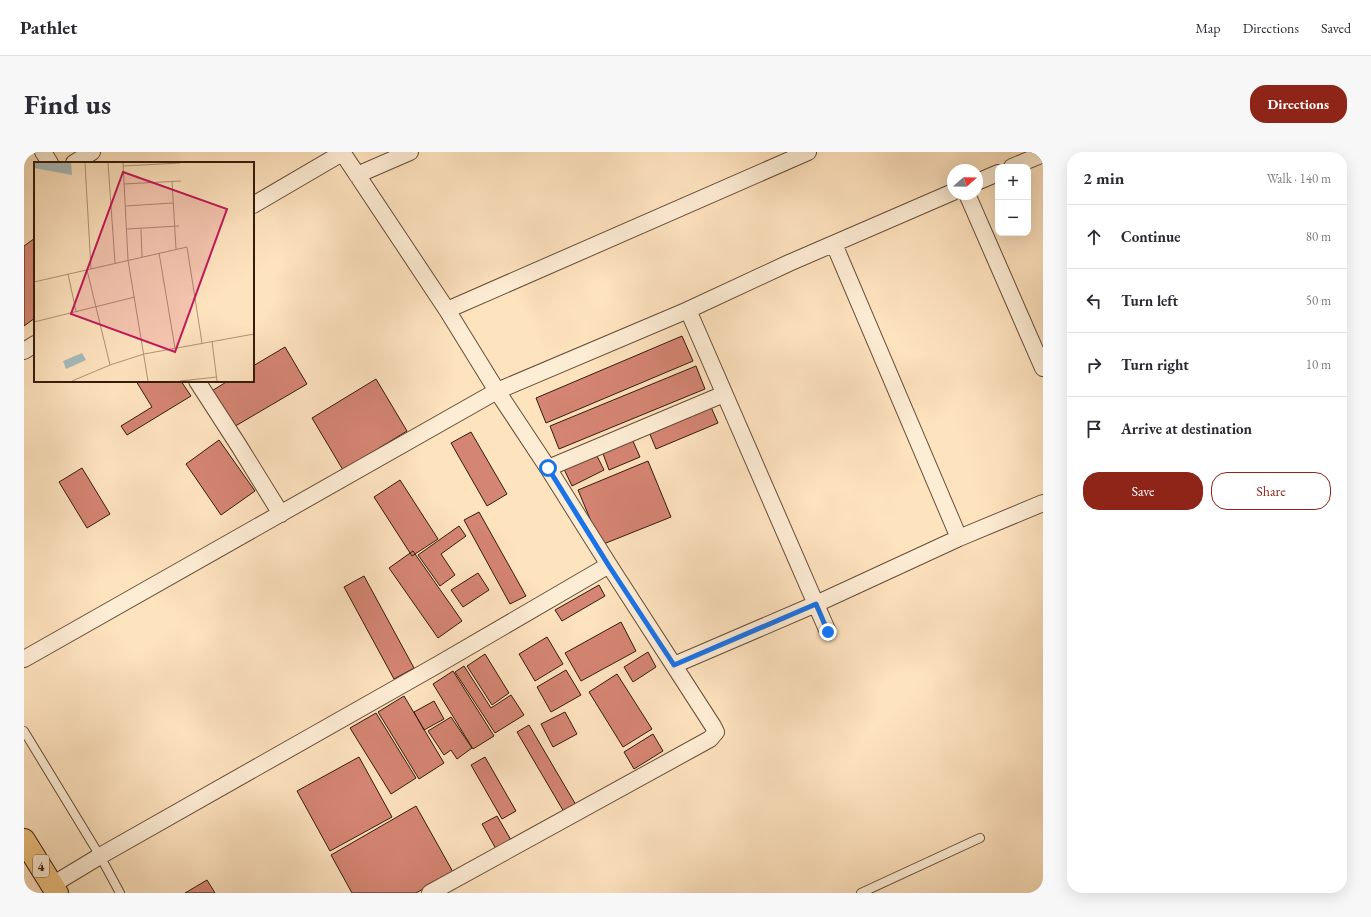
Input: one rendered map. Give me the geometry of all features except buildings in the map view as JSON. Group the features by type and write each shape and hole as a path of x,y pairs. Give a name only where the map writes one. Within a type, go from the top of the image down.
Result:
{"highway":[{"name":"4","path":"24,840 55,889"}],"street":[{"path":"43,152 49,162"},
{"path":"76,162 92,152"},
{"path":"254,204 342,152 447,310 609,566 714,726 716,732 710,739 430,893"},
{"path":"357,175 410,152"},
{"path":"447,310 808,152"},
{"path":"1019,164 1043,154"},
{"path":"983,179 995,174"},
{"path":"24,659 497,390 688,310 789,263 947,195"},
{"path":"970,200 1043,368"},
{"path":"834,244 959,538"},
{"path":"688,310 828,632"},
{"path":"24,351 34,345"},
{"path":"198,382 281,514"},
{"path":"548,468 724,394"},
{"path":"674,665 816,604 959,538 1043,503"},
{"path":"55,889 100,856 609,566"}],"lane":[{"path":"24,732 100,856 120,893"},
{"path":"861,893 980,838"}],"route":[{"path":"548,468 609,566 674,665 816,604 828,632"}]}
